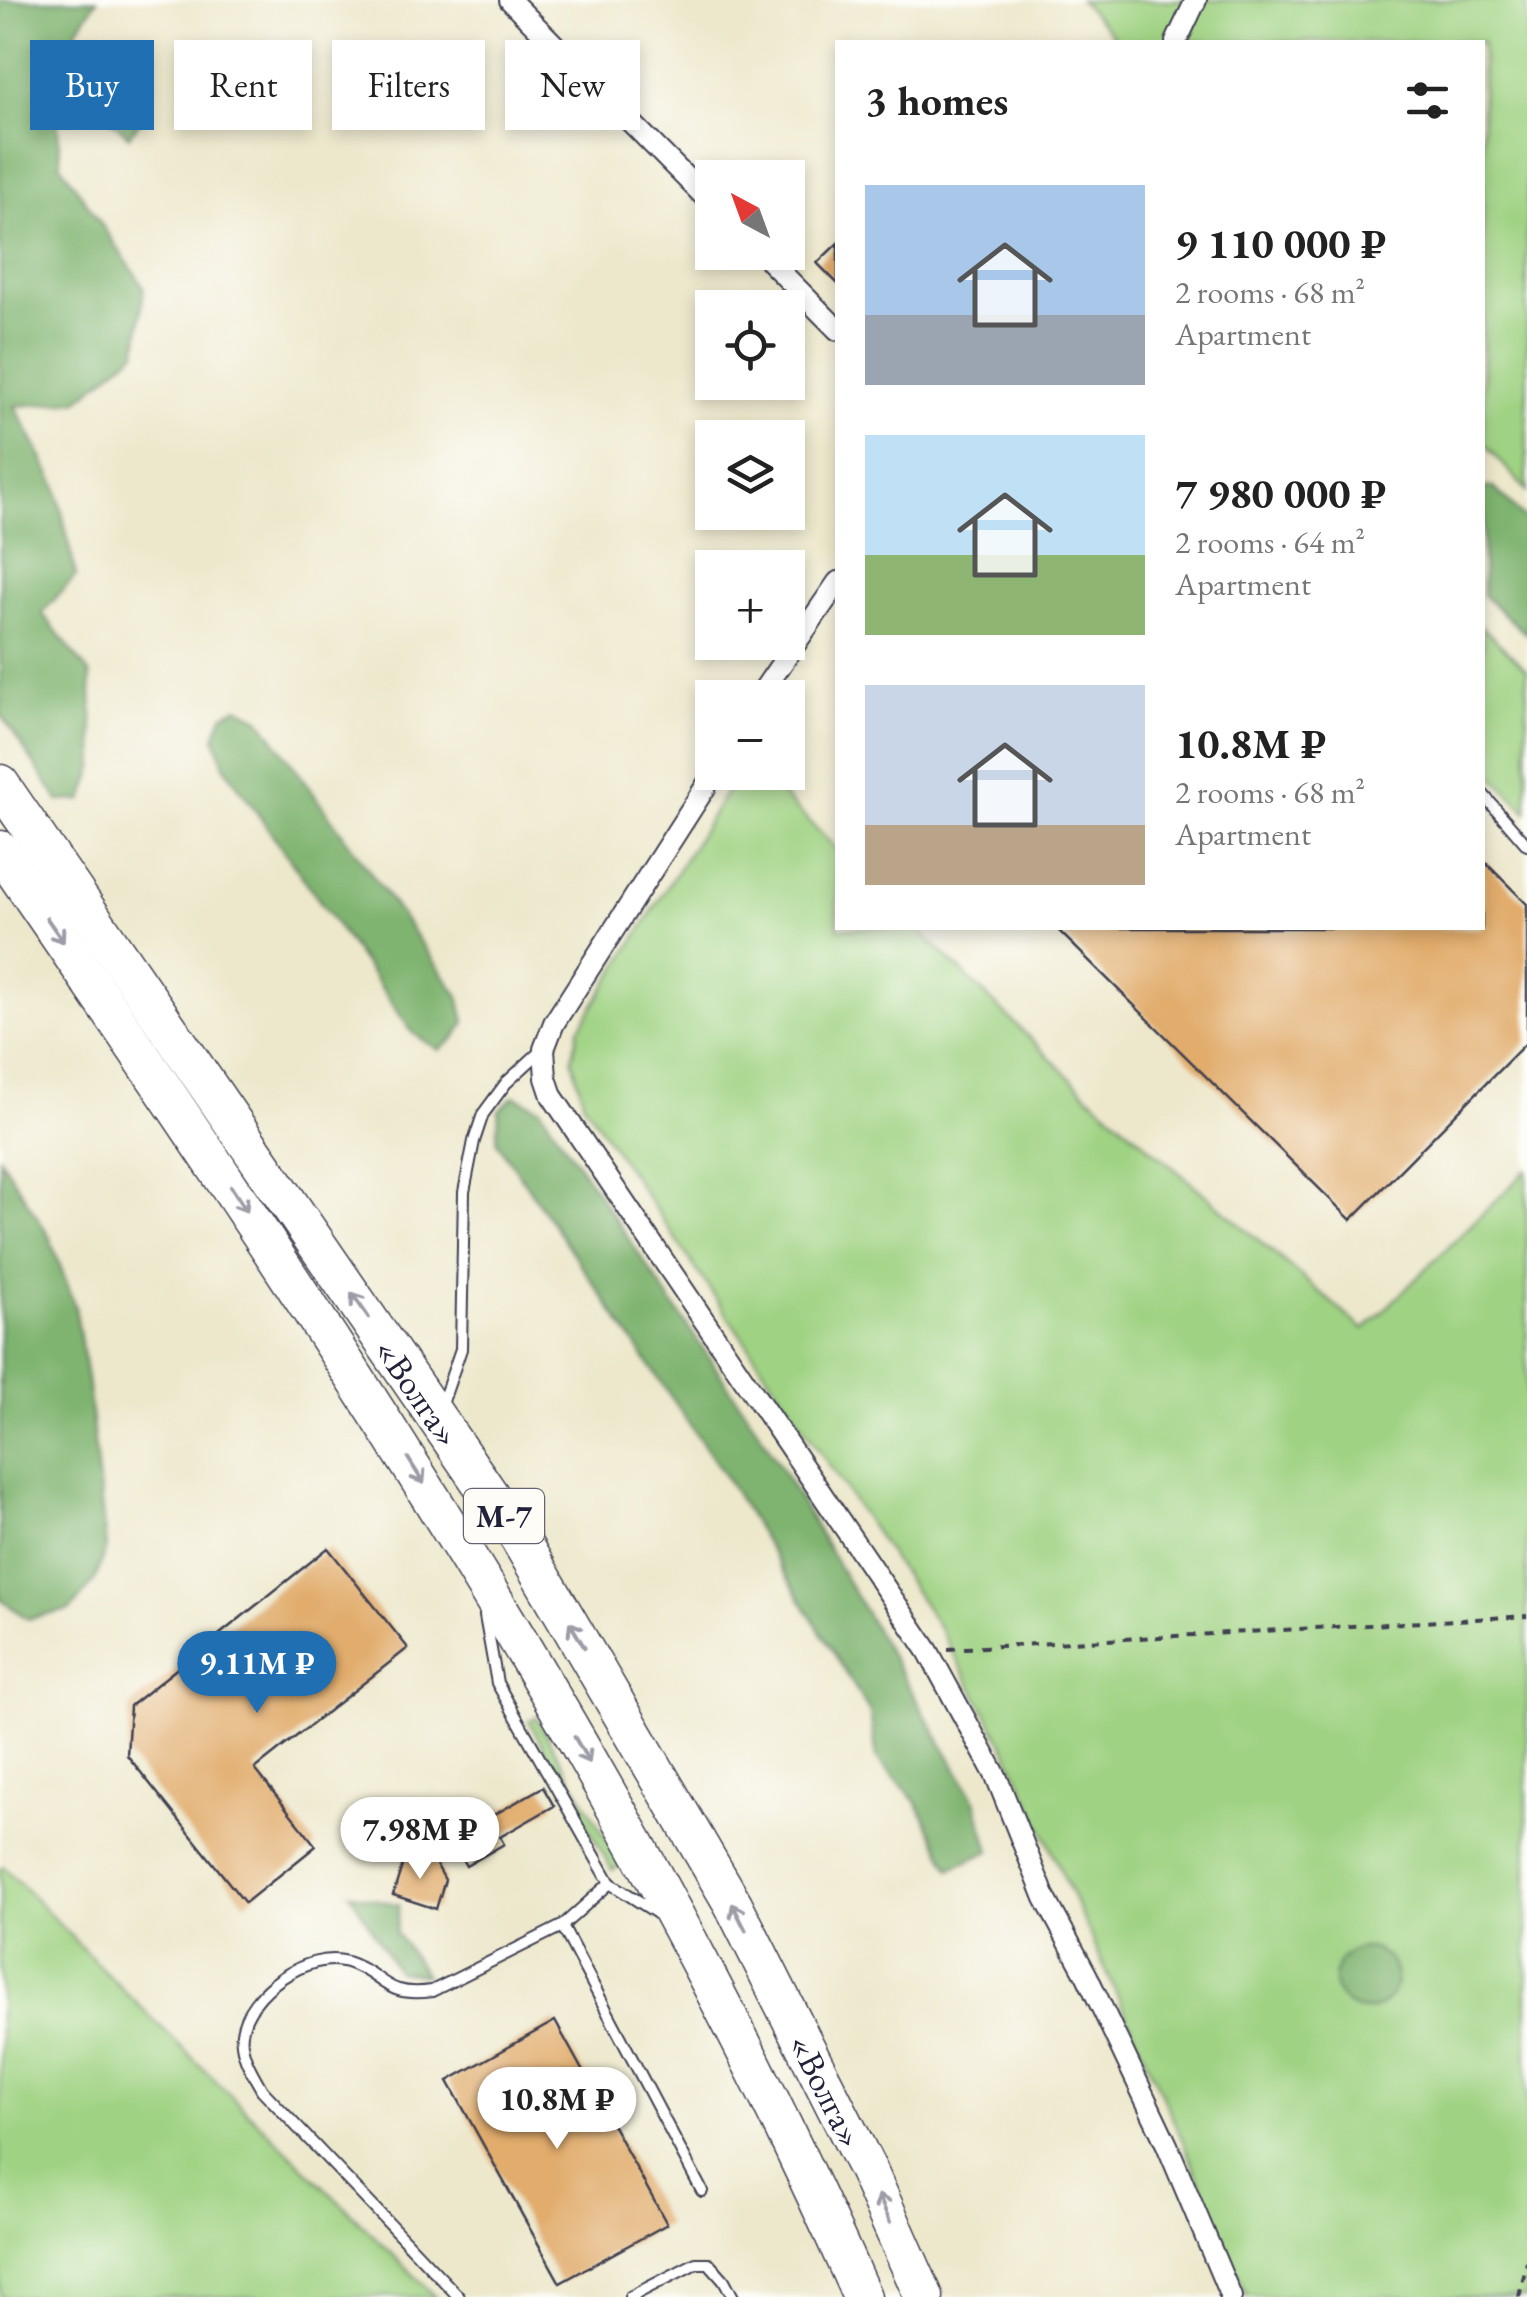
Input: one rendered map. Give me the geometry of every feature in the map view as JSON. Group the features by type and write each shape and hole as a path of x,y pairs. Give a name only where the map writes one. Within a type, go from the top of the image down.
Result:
{"highway":[{"name":"«Волга»","path":"0,784 528,1554 733,1904 868,2171 924,2297"},
{"name":"«Волга»","path":"0,850 216,1164 476,1566 684,1930 819,2199 862,2297"}],"street":[{"path":"510,0 695,187"},
{"path":"1177,40 1196,0"},
{"path":"779,270 835,327"},
{"path":"770,680 835,586"},
{"path":"703,790 554,1023 544,1048 546,1078 567,1120 716,1333 928,1650 996,1776 1045,1898 1167,2144 1231,2297"}],"lane":[{"path":"1485,796 1527,845"},
{"path":"438,1418 460,1349 464,1192 474,1140 484,1114 506,1083 544,1048"},
{"path":"476,1566 497,1683 610,1883 684,1930"},
{"path":"459,2297 262,2090 247,2064 242,2033 258,1997 294,1970 323,1960 348,1962 387,1987 410,1994 432,1992 562,1926 610,1883"},
{"path":"562,1926 702,2191"},
{"path":"630,2297 696,2263 709,2263 733,2297"}],"path":[{"path":"928,1650 1527,1616"},
{"path":"1519,2297 1527,2262"}],"green space":[{"path":"0,0 97,0 76,31 83,40 30,40 30,130 58,130 61,165 144,287 137,351 77,401 15,406 56,485 76,576 42,613 90,674 95,765 83,800 59,801 0,713"},
{"path":"1080,0 1527,0 1527,491 1485,444 1485,40 1117,40"},
{"path":"1485,487 1494,488 1527,521 1527,635 1485,597"},
{"path":"1485,630 1527,670 1527,812 1485,767"},
{"path":"238,707 260,719 459,996 465,1022 455,1038 439,1050 413,1033 224,766 215,737 223,715"},
{"path":"727,790 777,790 835,847 835,930 919,930 1087,1094 1364,1330 1527,1170 1527,2297 1247,2297 1182,2139 1008,1753 937,1624 584,1104 572,1059 579,1029"},
{"path":"514,1096 540,1108 764,1439 975,1800 990,1851 950,1869 917,1802 877,1759 870,1712 723,1473 497,1142 499,1110"},
{"path":"0,1158 50,1238 75,1307 106,1547 96,1579 70,1610 28,1619 0,1599"},
{"path":"536,1717 621,1865 612,1870 529,1721"},
{"path":"4,1867 109,1976 436,2297 0,2297 0,1869"},
{"path":"350,1893 399,1905 396,1933 426,1975 397,1971"},
{"path":"1365,1948 1387,1957 1396,1979 1387,2001 1365,2010 1343,2001 1334,1979 1343,1957"}],"building":[{"path":"835,246 835,281 817,263"},
{"path":"1485,862 1527,904 1527,1042 1351,1220 1058,930 1485,930"},
{"path":"328,1548 408,1648 255,1769 316,1846 245,1903 127,1755 130,1706"},
{"path":"543,1787 554,1806 500,1837 504,1844 466,1866 446,1831 486,1809 490,1817"},
{"path":"406,1853 435,1862 445,1880 436,1909 393,1895"},
{"path":"555,2021 667,2224 560,2283 448,2081"}]}
